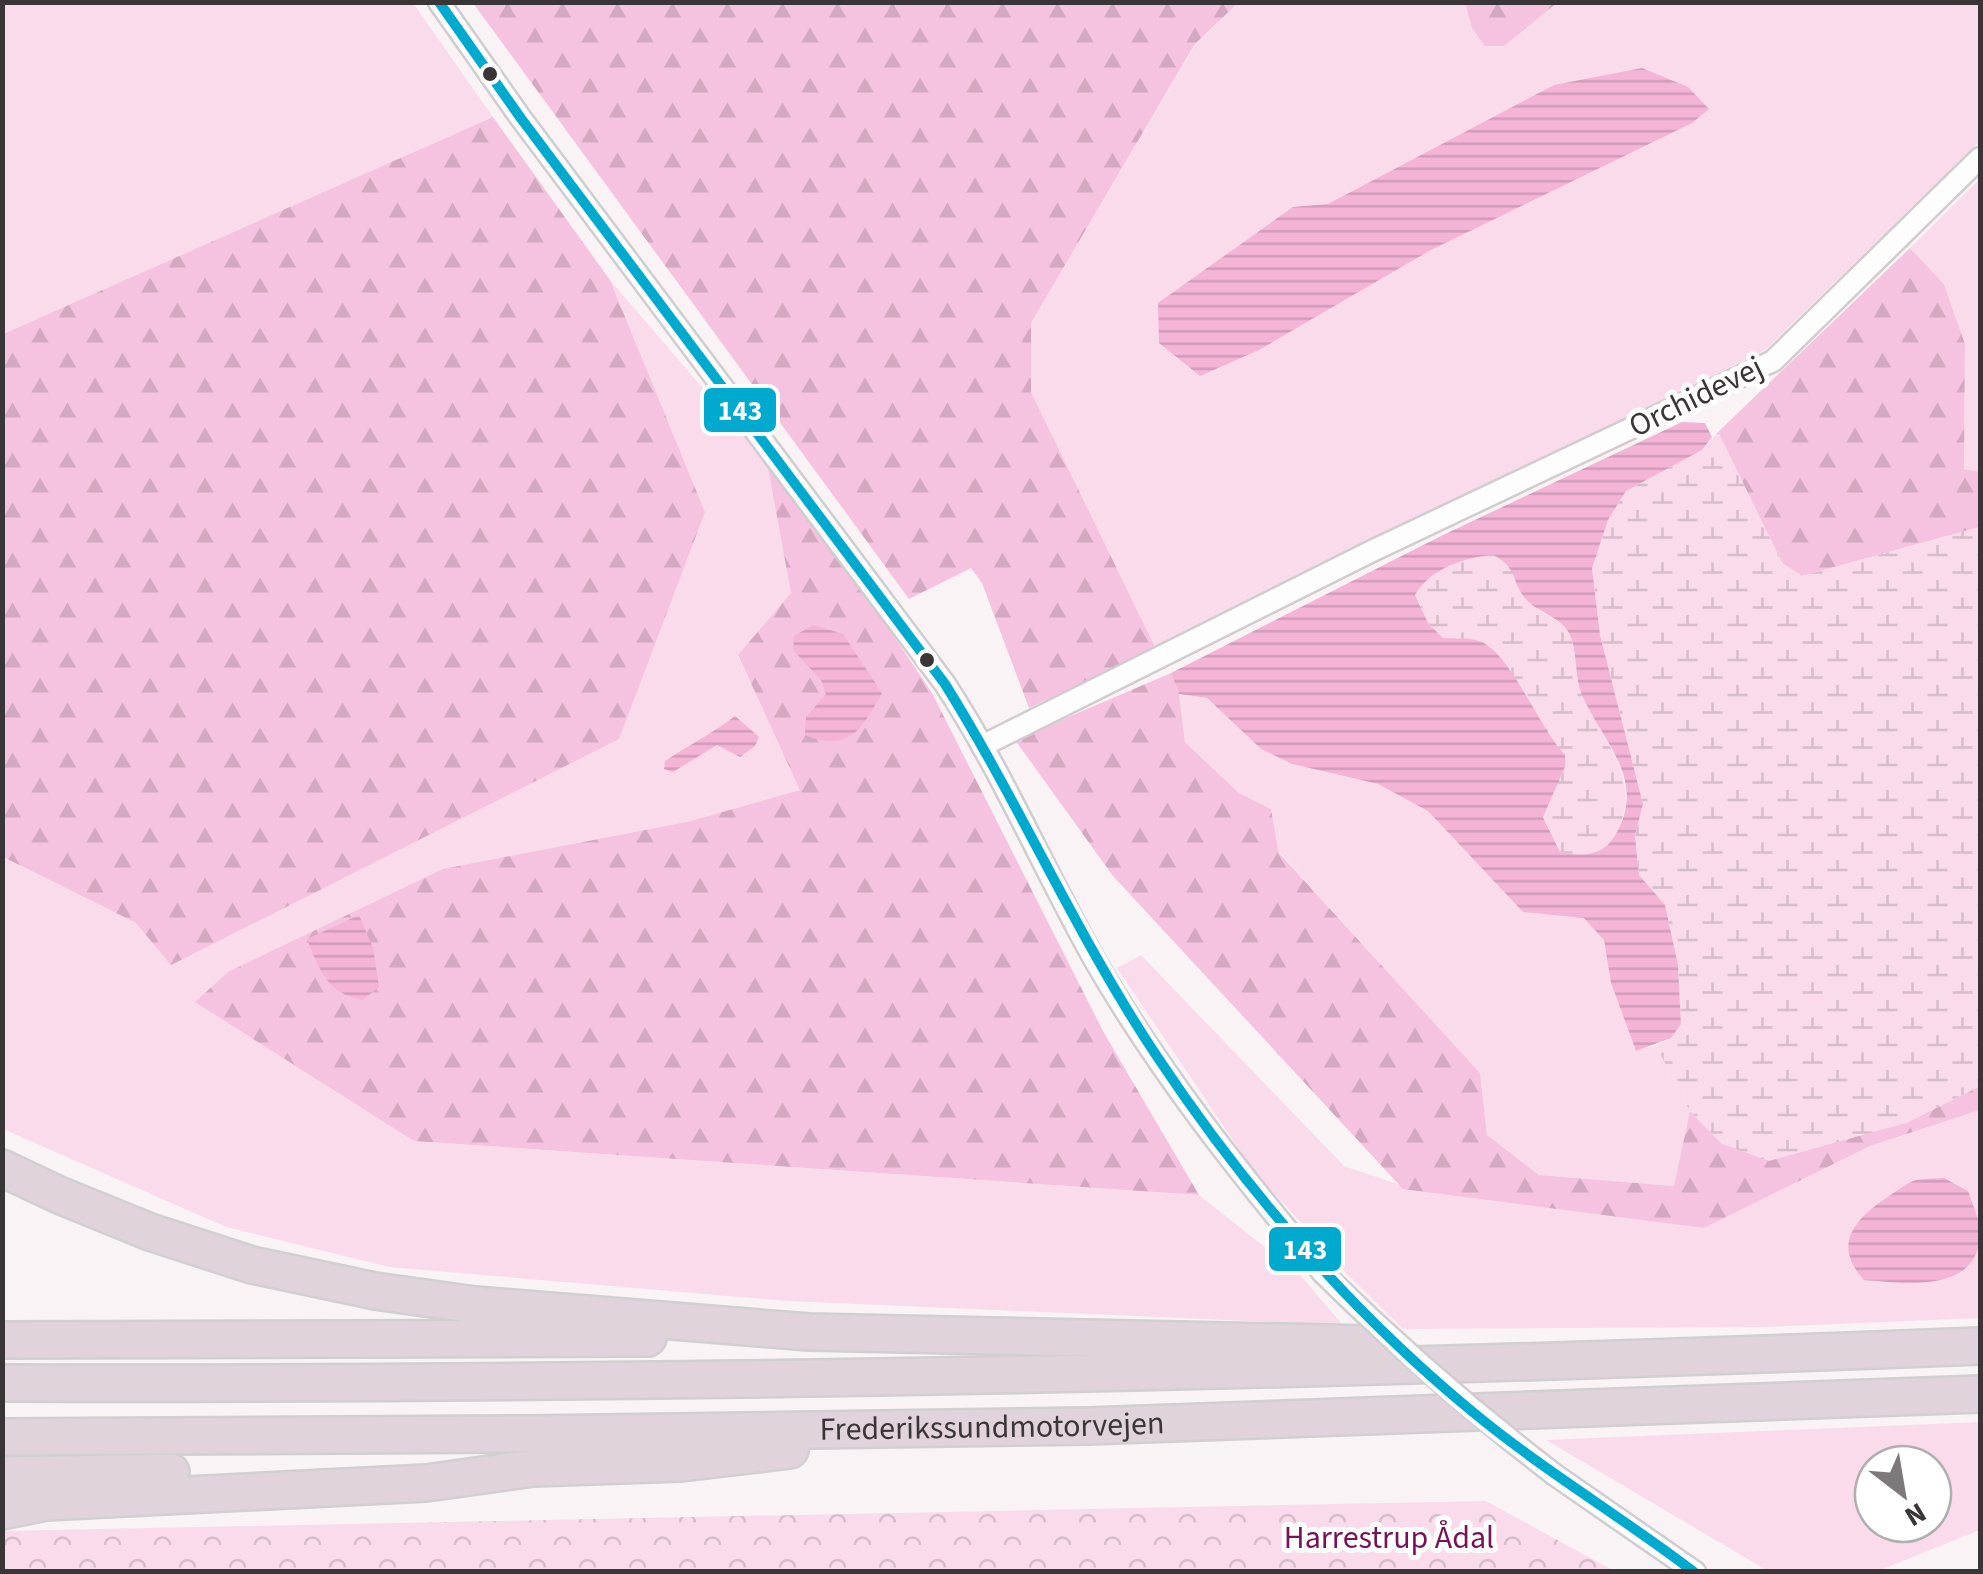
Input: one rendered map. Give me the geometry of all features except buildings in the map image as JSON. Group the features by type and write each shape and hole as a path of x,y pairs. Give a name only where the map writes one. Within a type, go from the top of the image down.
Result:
{"highway":[{"path":"2,1168 150,1232 252,1265 376,1291 475,1305 809,1332 1430,1346 1560,1362"},
{"path":"2,1340 723,1338 809,1332"},
{"name":"Frederikssundmotorvejen","path":"2,1383 748,1380 1560,1362 1980,1346"},
{"name":"Frederikssundmotorvejen","path":"2,1437 1088,1426 1980,1394"},
{"path":"2,1475 681,1463 970,1427"},
{"path":"2,1511 46,1502 426,1483 534,1468"}],"street":[{"path":"440,2 520,117 945,684 1095,960 1237,1170 1324,1273 1435,1379 1555,1475 1696,1572"},
{"name":"Orchidevej","path":"982,746 1370,552 1772,361 1980,158"}],"green space":[{"path":"1465,2 1557,3 1504,46 1485,46 1472,28"},
{"path":"3,3 413,3 493,117 3,334"},
{"path":"473,3 1238,3 1195,44 1031,323 1031,392 1156,649 1029,708 982,583 971,568 909,599"},
{"path":"1238,3 1465,3 1472,28 1504,46 1557,3 1980,3 1980,141 1765,350 1156,649 1031,392 1031,323 1196,44"},
{"path":"493,117 610,280 705,512 619,739 171,965 136,923 3,857 3,334"},
{"path":"1980,179 1980,472 1964,469 1965,344 1944,284 1910,248"},
{"path":"1910,248 1944,284 1965,344 1964,469 1980,472 1980,527 1802,576 1782,563 1718,432"},
{"path":"610,280 767,463 791,593 738,656 801,790 687,822 414,1141 1199,1195 1299,1274 1343,1325 788,1301 389,1267 226,1227 3,1129 2,857 136,923 705,512"},
{"path":"1718,432 1782,563 1802,576 1980,527 1980,1086 1906,1123 1769,1161 1722,1144 1690,1111 1656,1046 1671,1038 1681,1024 1678,965 1665,905 1639,875 1635,836 1643,804 1600,635 1592,568 1608,520 1626,491 1702,450"},
{"path":"767,463 865,593 932,693 1104,1033 1199,1195 414,1141 195,1002 228,972 443,869 687,822 800,790 738,655 791,593"},
{"path":"1493,555 1509,563 1536,608 1560,623 1571,636 1580,689 1618,764 1626,800 1623,818 1609,844 1597,852 1560,852 1543,816 1565,767 1565,755 1480,640 1443,638 1428,623 1415,594 1430,578 1450,566"},
{"path":"1171,673 1179,694 1185,742 1239,793 1271,809 1279,853 1480,1073 1487,1135 1539,1175 1674,1186 1690,1111 1722,1144 1906,1123 1980,1086 1980,1110 1870,1146 1704,1228 1403,1189 1113,876 1015,740"},
{"path":"1179,694 1207,698 1261,749 1292,764 1378,784 1429,811 1523,912 1584,917 1604,939 1611,983 1636,1050 1656,1046 1690,1111 1675,1186 1539,1175 1487,1135 1480,1073 1279,852 1271,809 1239,793 1185,742"},
{"path":"1141,955 1344,1166 1398,1184 1704,1228 1870,1146 1980,1110 1980,1318 1763,1327 1403,1329 1346,1273 1251,1167 1117,968"},
{"path":"1980,1422 1980,1530 1953,1541 1953,1444 1853,1444 1853,1544 1945,1544 1878,1571 1768,1571 1546,1440"},
{"name":"Harrestrup Ådal","path":"1486,1501 1614,1571 3,1572 2,1531"}],"shaded area":[{"path":"1642,68 1688,87 1709,109 1692,123 1429,251 1259,350 1200,376 1159,343 1158,303 1293,207 1328,204 1554,85"},
{"path":"1682,422 1705,423 1712,437 1702,450 1626,491 1608,520 1592,568 1600,635 1643,804 1635,836 1639,875 1665,905 1678,965 1681,1024 1671,1038 1636,1051 1611,983 1604,940 1584,918 1523,912 1428,811 1378,784 1292,764 1261,749 1207,698 1179,694 1171,673 1441,536","holes":["1493,555 1502,560 1523,596 1562,624 1570,635 1582,695 1625,780 1624,817 1609,844 1597,852 1560,852 1543,817 1565,767 1565,755 1515,677 1482,642 1443,638 1428,623 1415,595 1430,578 1449,566"]},
{"path":"813,625 843,634 882,693 860,727 843,739 820,740 805,735 806,717 826,694 821,680 793,650 794,636"},
{"path":"735,716 759,737 755,746 740,757 717,745 673,772 664,769 665,761"},
{"path":"359,915 373,948 379,987 362,1000 340,992 326,979 307,939"},
{"path":"1944,1178 1968,1191 1978,1219 1978,1250 1969,1265 1956,1275 1920,1283 1864,1280 1849,1256 1848,1244 1857,1224 1875,1206 1910,1183"}],"transit line":[{"name":"143","path":"439,2 520,117 945,684 1129,1013 1192,1107 1264,1202 1343,1291 1474,1413 1694,1572"}]}
